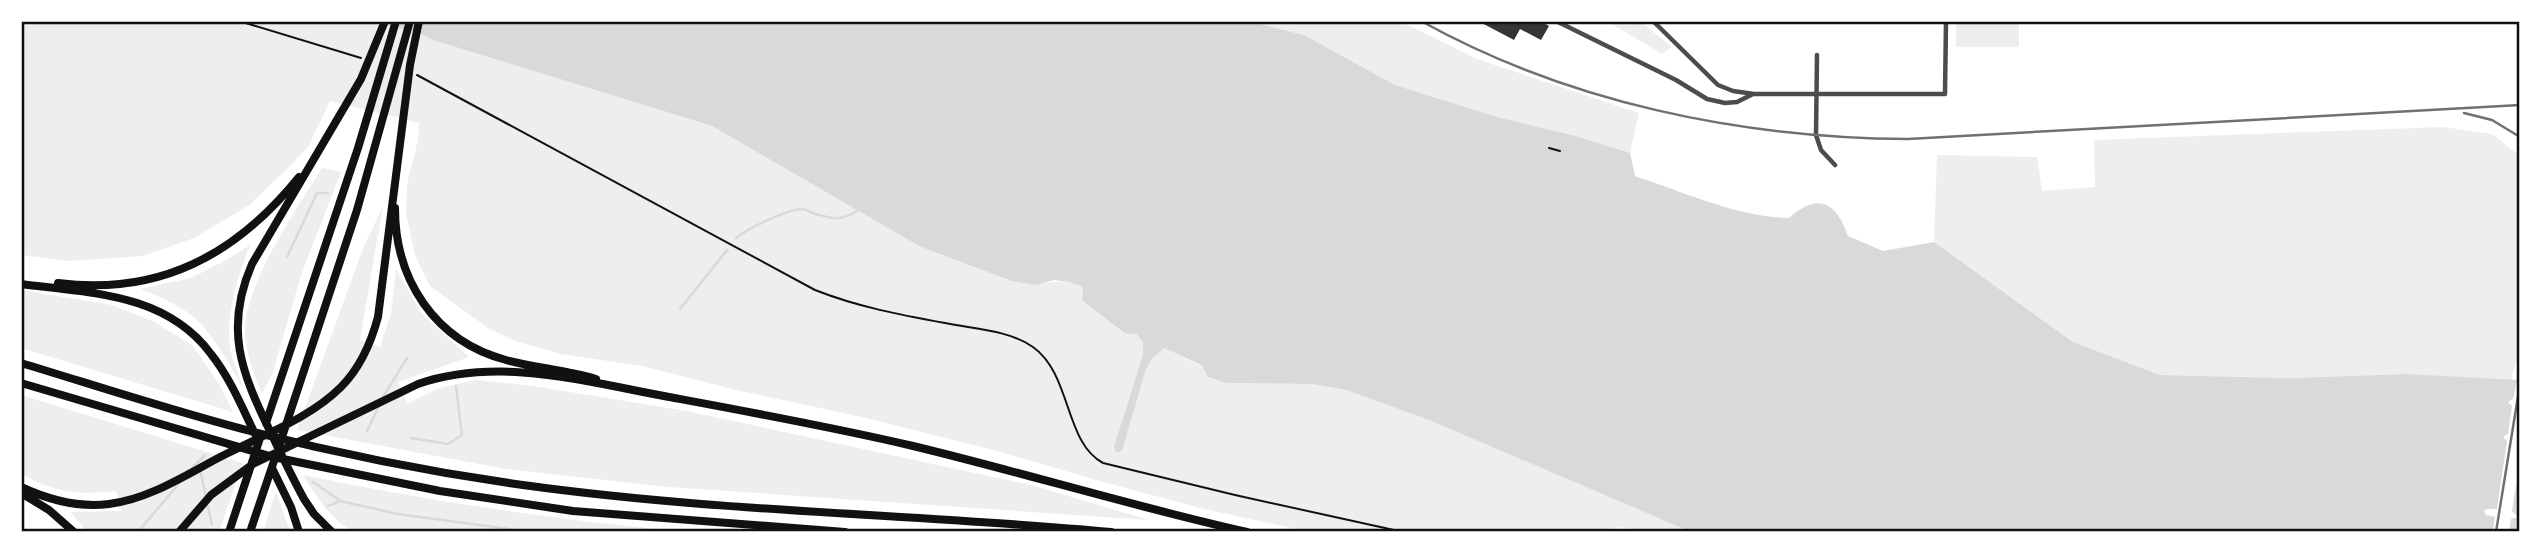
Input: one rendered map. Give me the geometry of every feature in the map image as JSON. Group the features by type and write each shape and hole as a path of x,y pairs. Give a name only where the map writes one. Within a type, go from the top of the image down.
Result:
{"highway":[{"path":"332,532 304,499 251,393 238,347 237,325 241,294 262,245 360,79 385,21"},
{"path":"229,532 350,174 396,21"},
{"path":"250,532 367,179 410,21"},
{"path":"21,487 62,502 95,505 118,502 162,486 316,407 346,382 359,364 371,339 380,305 410,65 419,21"},
{"path":"21,281 102,286 142,281 190,266 221,250 254,226 282,198 312,161"},
{"path":"396,186 397,235 404,268 422,302 449,330 492,356 526,365 578,373 632,390"},
{"path":"21,281 138,302 161,311 203,343 232,388 285,494 299,532"},
{"path":"21,363 274,437 384,461 500,481 667,500 1111,532"},
{"path":"178,532 211,495 253,464 380,401 433,379 468,372 500,371 550,376 632,390 876,437 1247,532"},
{"path":"21,383 273,457 440,491 585,512 845,532"},
{"path":"21,494 49,510 74,532"}],"street":[{"path":"1556,21 1676,80 1707,99 1724,103 1737,102 1754,94"},
{"path":"1653,21 1718,85 1754,94 1945,94 1946,21"},
{"path":"1817,55 1815,135 1821,149 1835,165"}],"path":[{"path":"239,21 371,61"},
{"path":"417,75 815,290 861,306 1002,335 1031,346 1049,363 1084,445 1092,456 1103,463 1403,532"},
{"path":"1549,148 1560,151"}],"shaded area":[{"path":"21,21 365,21 416,32 433,40 712,126 919,246 1036,285 1060,282 1083,287 1082,300 1124,334 1136,334 1143,342 1143,355 1114,446 1123,448 1146,369 1164,348 1201,366 1208,377 1226,383 1312,384 1346,390 1429,420 1691,532 1653,532 1617,527 1608,532 1310,532 1204,509 1001,452 866,418 736,390 642,366 561,354 515,341 488,328 430,286 415,255 406,213 407,184 418,140 419,123 330,101 308,147 288,168 248,206 194,238 143,256 69,261 21,255"},
{"path":"365,21 1248,21 1304,35 1395,85 1501,118 1576,136 1630,153 1635,176 1711,203 1769,217 1789,218 1809,205 1825,204 1838,215 1848,236 1883,251 1934,242 2073,342 2160,375 2290,378 2407,374 2520,380 2520,532 1691,532 1429,420 1346,390 1312,384 1226,383 1208,377 1201,365 1164,348 1146,369 1123,448 1116,452 1114,446 1143,355 1143,342 1136,334 1125,334 1082,300 1083,287 1054,280 1036,285 1012,281 919,246 712,126 433,40 416,32"},
{"path":"1248,21 1400,21 1477,59 1639,113 1630,153 1576,136 1501,118 1395,85 1304,35"},
{"path":"1607,21 1640,21 1672,47 1662,54"},
{"path":"1956,21 2019,21 2019,47 1956,47"},
{"path":"2443,127 2492,134 2520,156 2520,347 2511,380 2407,374 2290,378 2160,375 2073,342 1934,242 1937,155 2037,157 2042,191 2095,187 2094,140"},
{"path":"322,168 341,172 301,275 273,372 262,394 246,344 248,309 275,245"},
{"path":"383,206 360,340 380,347 391,313 396,269 421,313 469,357 398,382 407,404 439,388 476,380 533,386 687,411 1031,485 1149,520 668,487 506,469 297,430 362,251"},
{"path":"250,245 236,285 229,328 232,356 245,392 217,345 197,320 177,306 140,289 191,278"},
{"path":"21,290 112,305 155,322 193,346 218,382 233,412 21,348"},
{"path":"21,395 243,463 219,532 87,532 71,512 121,511 116,491 67,491 21,474"},
{"path":"303,475 484,507 667,530 354,532 331,514"},
{"path":"276,491 290,532 263,532"}],"pier":[{"path":"2518,377 2520,460 2512,511 2518,517 2511,519 2509,532 2493,532 2495,517 2486,515 2484,511 2497,509 2507,441 2503,437 2508,434 2512,406 2508,402 2513,399"}],"building":[{"path":"1478,21 1540,21 1549,26 1541,40 1520,29 1514,40"}],"waterway":[{"path":"287,257 317,193 328,193"},
{"path":"736,238 787,212 804,209 836,218 859,210"},
{"path":"680,309 727,250"},
{"path":"383,397 407,358"},
{"path":"411,438 448,444 462,435 456,386"},
{"path":"367,431 379,406"},
{"path":"192,468 205,455"},
{"path":"200,469 206,497"},
{"path":"138,532 181,481"},
{"path":"313,482 339,500"},
{"path":"328,506 340,501 398,514 509,529"},
{"path":"207,503 212,524"}],"railway":[{"path":"1421,21 1478,50 1536,74 1596,94 1720,123 1845,137 1908,139 2520,105"},
{"path":"2464,113 2492,120 2520,137"},
{"path":"2496,532 2520,384"}]}
